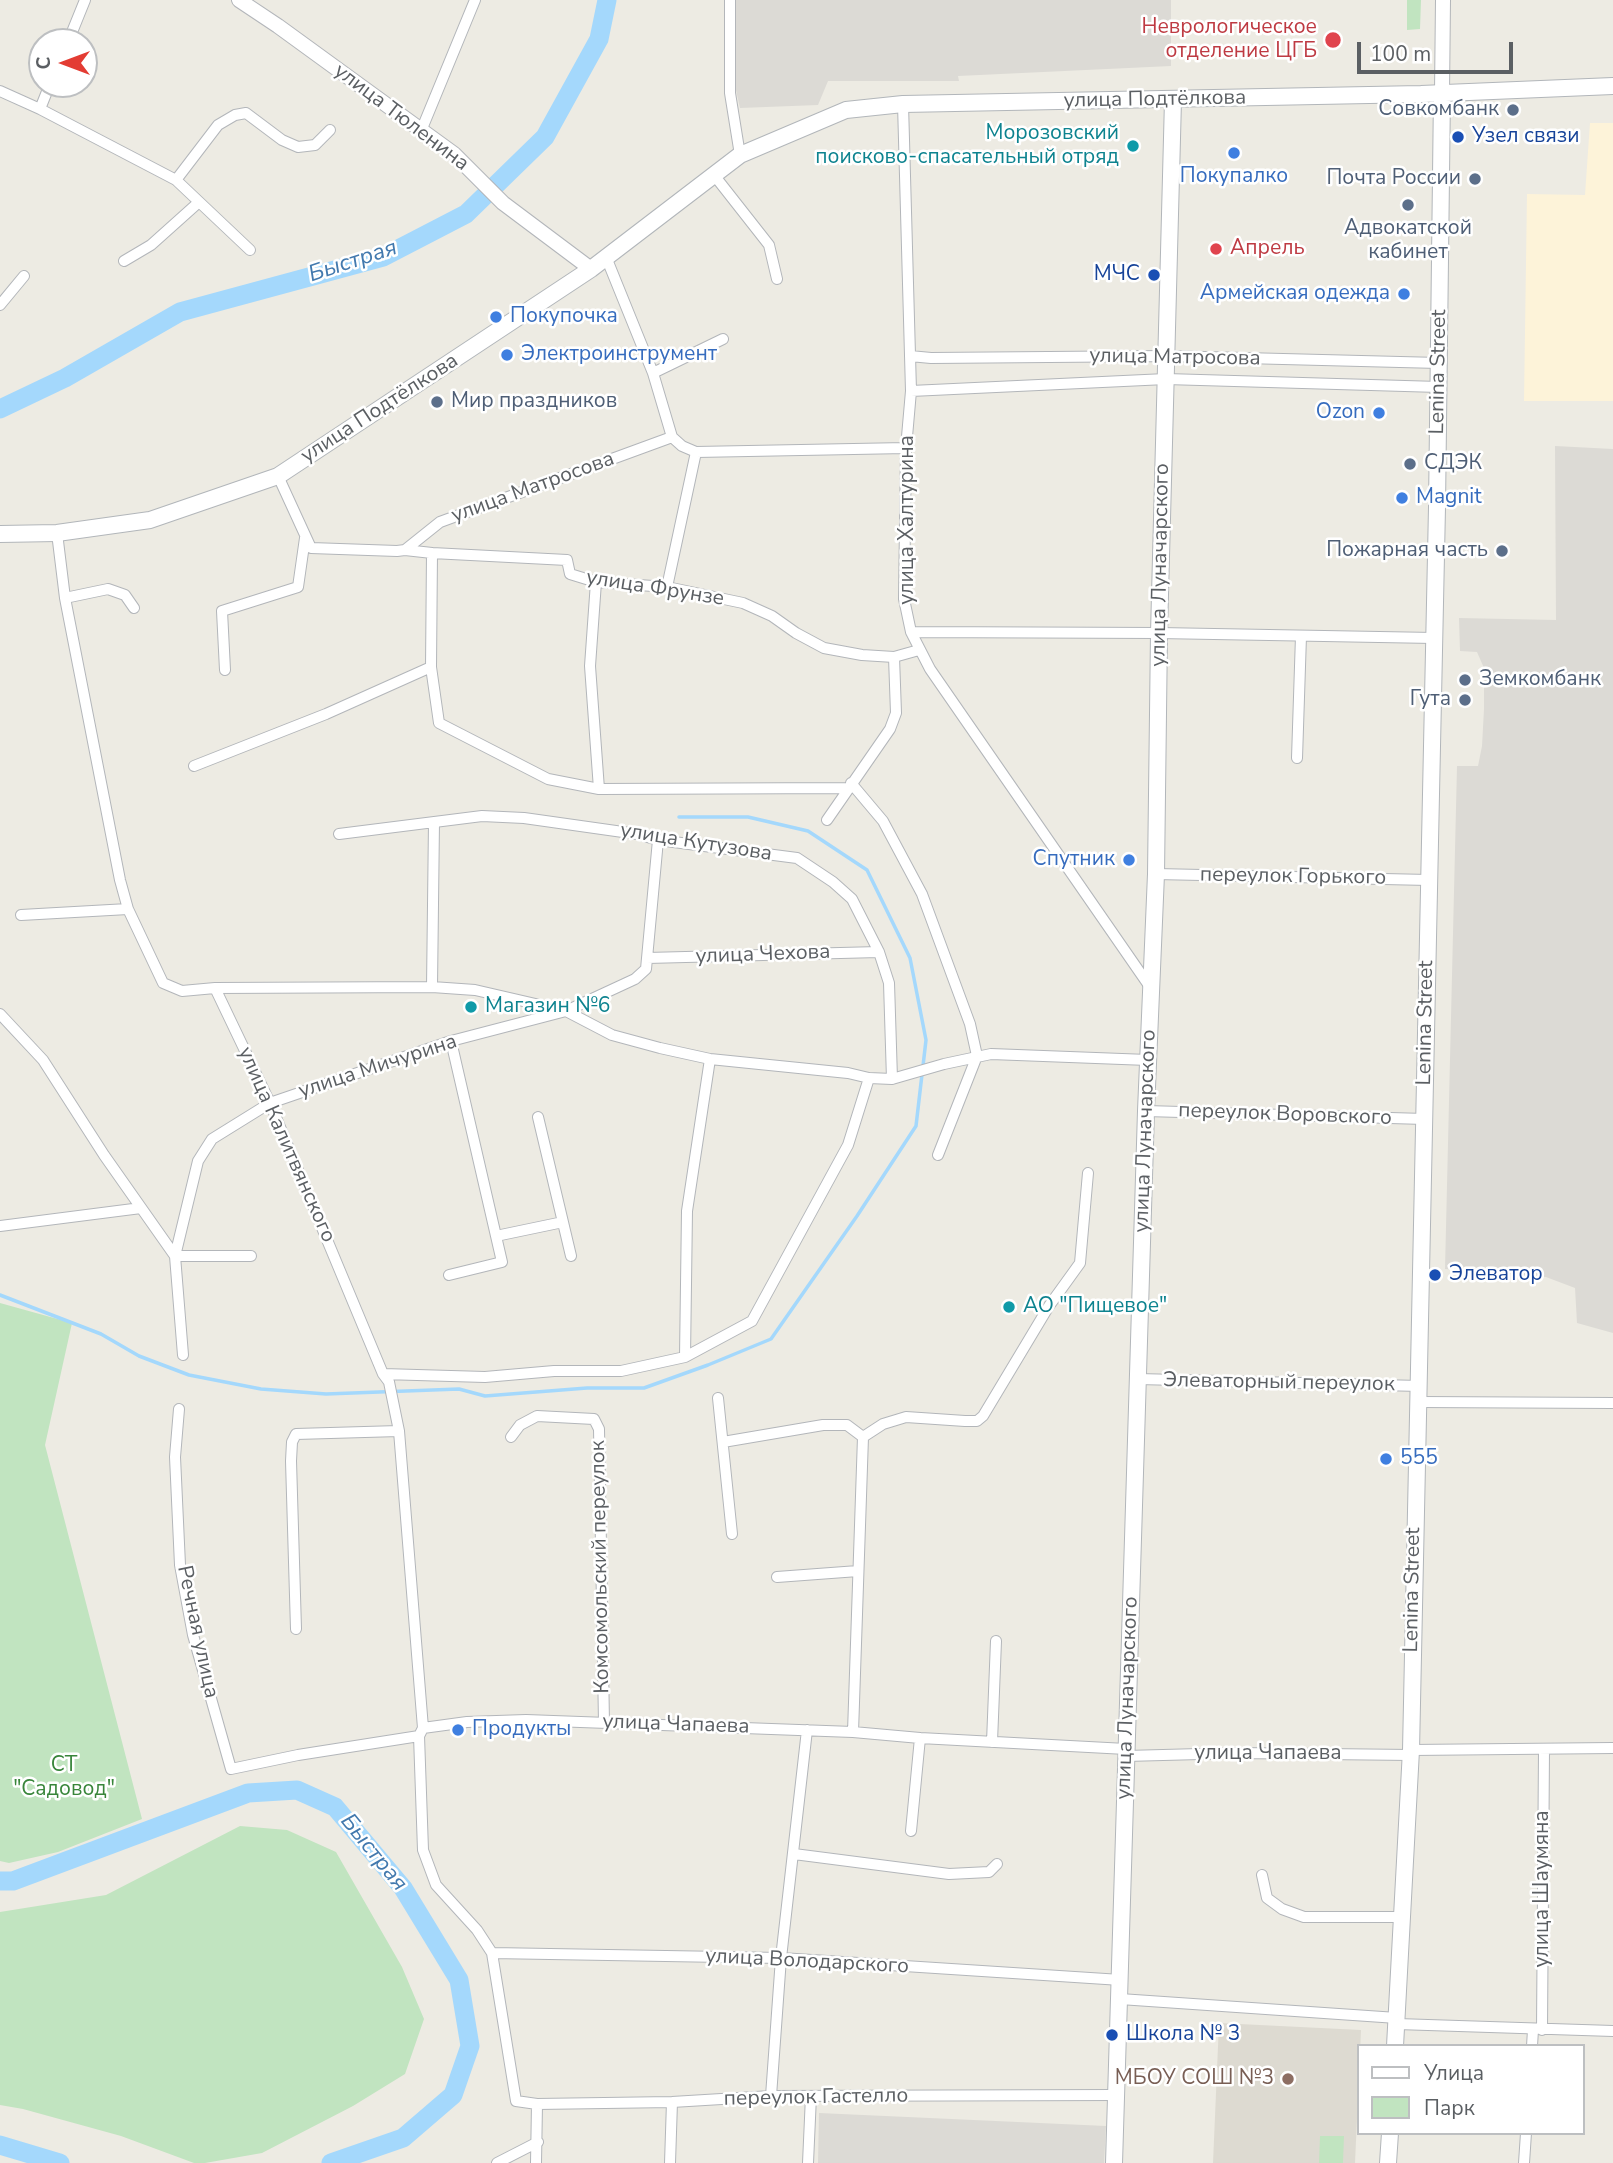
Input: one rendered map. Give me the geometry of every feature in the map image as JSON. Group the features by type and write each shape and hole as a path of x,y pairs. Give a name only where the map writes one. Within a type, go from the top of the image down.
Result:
{"main road":[{"name":"улица Подтёлкова","path":"0,534 57,533 150,520 278,476 591,269 740,155 846,110 903,104 1173,100 1613,86"},
{"name":"Lenina Street","path":"1395,2044 1411,1753 1439,387 1442,93"},
{"name":"улица Луначарского","path":"1114,2163 1150,987 1156,874 1159,633 1173,100"},
{"path":"1388,2163 1390,2135"}],"street":[{"path":"74,28 85,0"},
{"name":"улица Тюленина","path":"239,0 454,154 503,203 591,269"},
{"path":"421,131 475,0"},
{"path":"730,0 730,93 740,155"},
{"name":"Lenina Street","path":"1442,93 1443,0"},
{"path":"0,91 176,180 250,250"},
{"path":"40,109 44,98"},
{"name":"улица Халтурина","path":"903,104 911,391 906,447 904,599 911,632 919,650 1150,987"},
{"path":"176,180 218,125 235,115 246,113 282,140 298,147 316,145 330,130"},
{"path":"714,175 769,245 777,279"},
{"path":"124,261 151,245 200,202"},
{"path":"606,257 653,373 672,437 682,446 696,452 906,447"},
{"path":"0,304 24,276"},
{"path":"653,373 723,339"},
{"name":"улица Матросова","path":"910,356 1166,356 1439,363"},
{"name":"улица Матросова","path":"911,391 1166,379 1439,387"},
{"name":"улица Матросова","path":"405,550 440,522 672,437"},
{"path":"667,587 696,452"},
{"path":"278,476 311,548 432,553"},
{"path":"57,533 65,598 120,880 128,909 163,983 182,990 432,987 475,990 566,1011 612,1035 709,1059 848,1073 869,1078 892,1079 977,1056 991,1055 1148,1060"},
{"path":"225,670 222,611 298,587 306,535"},
{"name":"улица Фрунзе","path":"432,553 568,560 570,574 596,582 667,587 743,603 772,616 796,634 824,648 894,657 919,650"},
{"name":"улица Кутузова","path":"432,553 431,667 439,723 548,779 599,789 850,785"},
{"path":"596,582 590,666 599,789"},
{"path":"65,598 108,589 125,595 134,608"},
{"path":"911,632 1434,638"},
{"path":"1297,758 1301,636"},
{"path":"827,820 890,729 895,713 894,657"},
{"path":"194,766 326,714 431,667"},
{"path":"850,785 883,821 922,894 970,1024 977,1056 938,1155"},
{"name":"улица Кутузова","path":"340,834 482,816 524,818 797,858 852,899 879,952 889,983 892,1079"},
{"path":"432,987 433,822"},
{"path":"566,1011 635,979 646,969 658,839"},
{"name":"переулок Горького","path":"1156,874 1429,880"},
{"path":"21,915 128,909"},
{"name":"улица Чехова","path":"647,958 879,952"},
{"name":"улица Калитвянского","path":"215,988 270,1103 386,1378 398,1427 421,1732 423,1850 436,1885 477,1930 492,1953 516,2101"},
{"name":"улица Мичурина","path":"175,1256 198,1161 212,1139 270,1103 451,1041 566,1011"},
{"path":"0,1014 43,1060 175,1256 183,1355"},
{"path":"449,1275 502,1262 451,1041"},
{"path":"685,1357 687,1211 709,1059"},
{"path":"386,1378 621,1371 685,1357 752,1321 848,1145 869,1078"},
{"name":"переулок Воровского","path":"1146,1111 1425,1119"},
{"path":"538,1117 571,1256"},
{"path":"863,1437 883,1423 906,1416 965,1421 977,1420 983,1416 1049,1306 1080,1263 1088,1173"},
{"path":"0,1226 141,1208"},
{"path":"496,1236 563,1222"},
{"path":"175,1256 251,1256"},
{"name":"Элеваторный переулок","path":"1138,1379 1613,1403"},
{"path":"718,1398 732,1534"},
{"name":"Речная улица","path":"179,1409 175,1457 180,1565 193,1635 231,1769"},
{"name":"Комсомольский переулок","path":"511,1437 520,1425 537,1416 594,1419 599,1429 604,1723"},
{"path":"723,1442 823,1425 847,1425 863,1437"},
{"path":"296,1629 291,1461 292,1442 296,1434 398,1427"},
{"path":"853,1732 863,1437"},
{"path":"777,1577 858,1571"},
{"path":"992,1742 996,1641"},
{"name":"улица Чапаева","path":"231,1769 467,1722 503,1721 853,1732 1126,1752 1411,1753 1613,1748"},
{"path":"771,2096 781,1958 807,1730"},
{"path":"911,1831 919,1738"},
{"name":"улица Шаумяна","path":"1533,2044 1537,2030 1544,1749"},
{"path":"793,1854 949,1874 989,1872 997,1864"},
{"path":"1262,1875 1267,1898 1282,1909 1304,1917 1401,1917"},
{"name":"улица Володарского","path":"492,1953 781,1958 1121,1980"},
{"path":"1120,1999 1397,2021 1537,2030 1613,2031"},
{"name":"переулок Гастелло","path":"516,2101 537,2104 672,2102 771,2096 1116,2095"},
{"path":"808,2163 811,2096"},
{"path":"670,2163 672,2102"},
{"path":"536,2163 537,2104"},
{"path":"1524,2163 1526,2135"},
{"path":"497,2163 538,2141"}],"shaded area":[{"path":"735,0 1171,0 1171,66 958,76 959,81 828,81 818,105 740,108 734,81"},
{"path":"1590,123 1613,123 1613,401 1524,401 1527,194 1585,195"},
{"path":"1555,446 1613,449 1613,1333 1577,1323 1575,1288 1546,1277 1445,1269 1457,766 1478,766 1484,709 1484,668 1477,652 1460,651 1459,618 1556,620"},
{"name":"МБОУ СОШ №3","path":"1219,2023 1361,2030 1360,2044 1358,2044 1355,2163 1213,2163"},
{"path":"819,2113 1106,2126 1104,2163 818,2163"}],"green space":[{"path":"1407,0 1421,0 1420,29 1407,30"},
{"name":"СТ \"Садовод\"","path":"0,1303 72,1323 45,1445 142,1819 58,1852 9,1863 0,1861"},
{"path":"240,1826 287,1830 336,1852 402,1967 424,2019 405,2074 353,2106 262,2153 205,2163 194,2163 121,2136 0,2105 0,1912 106,1895"},
{"path":"1320,2136 1344,2136 1343,2163 1319,2163"}],"waterway":[{"name":"Быстрая","path":"0,409 65,378 180,312 383,257 466,214 545,137 599,39 607,0"},
{"path":"0,1295 101,1334 139,1356 189,1375 261,1389 326,1394 459,1389 485,1396 587,1388 644,1388 771,1339 916,1126 926,1040 910,958 867,870 808,831 748,817 679,817"},
{"name":"Быстрая","path":"0,1881 13,1881 248,1793 297,1790 335,1807 403,1888 459,1980 470,2046 453,2095 403,2138 331,2163"},
{"name":"Быстрая","path":"0,2145 60,2163"}],"place":[{"name":"Неврологическое отделение ЦГБ","path":"1333,40"},
{"name":"Совкомбанк","path":"1513,110"},
{"name":"Узел связи","path":"1458,137"},
{"name":"Морозовский поисково-спасательный отряд","path":"1133,146"},
{"name":"Покупалко","path":"1234,153"},
{"name":"Почта России","path":"1475,179"},
{"name":"Адвокатской кабинет","path":"1408,205"},
{"name":"Апрель","path":"1216,249"},
{"name":"МЧС","path":"1154,275"},
{"name":"Армейская одежда","path":"1404,294"},
{"name":"Покупочка","path":"496,317"},
{"name":"Электроинструмент","path":"507,355"},
{"name":"Мир праздников","path":"437,402"},
{"name":"Ozon","path":"1379,413"},
{"name":"СДЭК","path":"1410,464"},
{"name":"Magnit","path":"1402,498"},
{"name":"Пожарная часть","path":"1502,551"},
{"name":"Земкомбанк","path":"1465,680"},
{"name":"Гута","path":"1465,700"},
{"name":"Спутник","path":"1129,860"},
{"name":"Магазин №6","path":"471,1007"},
{"name":"Элеватор","path":"1435,1275"},
{"name":"АО \"Пищевое\"","path":"1009,1307"},
{"name":"555","path":"1386,1459"},
{"name":"Продукты","path":"458,1730"},
{"name":"Школа № 3","path":"1112,2035"},
{"name":"МБОУ СОШ №3","path":"1288,2079"}]}
